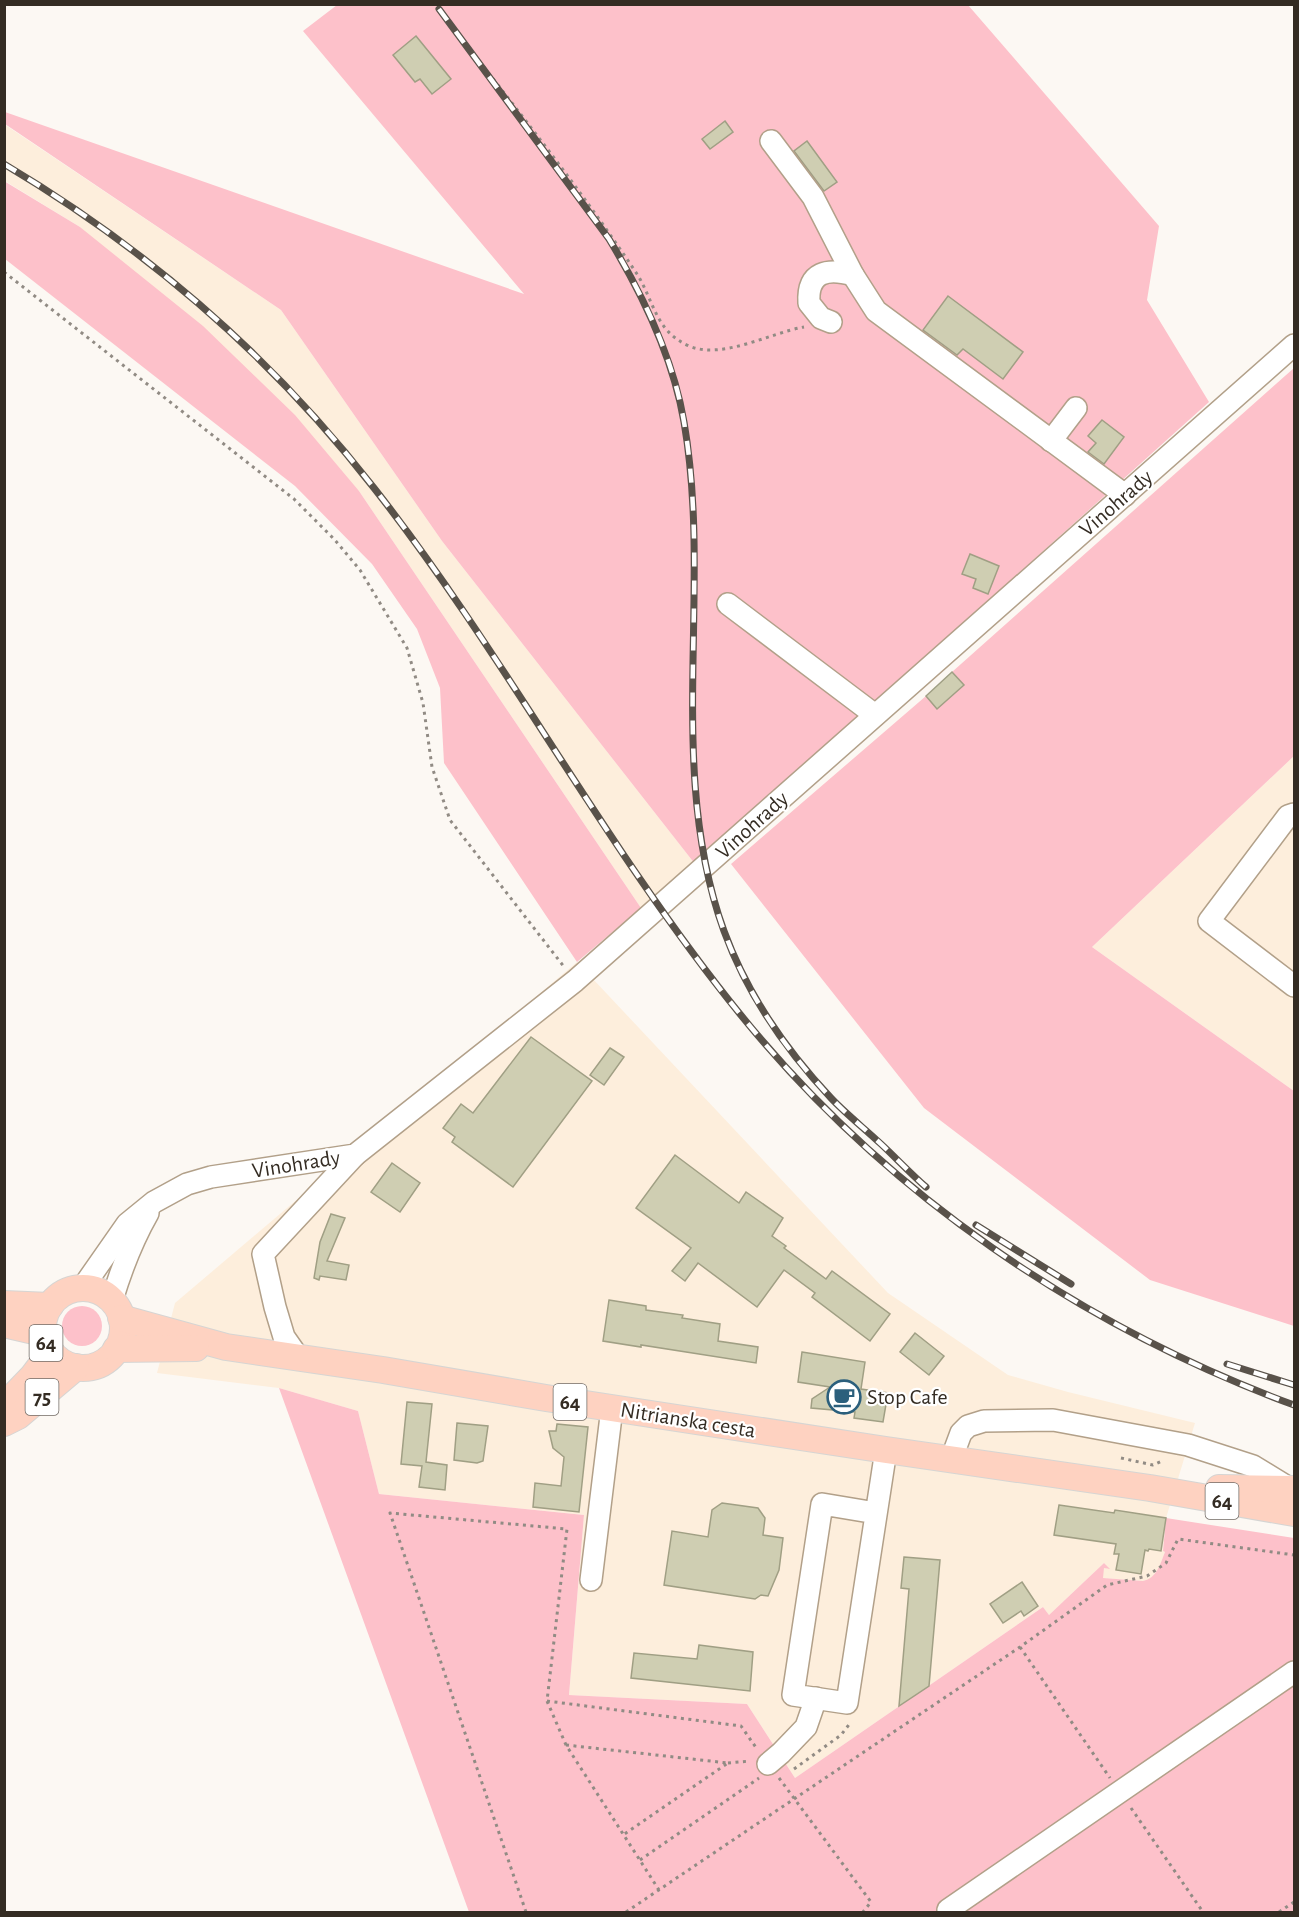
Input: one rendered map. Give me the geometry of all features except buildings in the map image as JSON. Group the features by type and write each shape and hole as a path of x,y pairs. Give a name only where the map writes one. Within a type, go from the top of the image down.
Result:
{"main road":[{"name":"64","path":"116,1349 107,1359 96,1365 76,1367 60,1360 47,1342 45,1316 50,1305 64,1292 83,1287 101,1292 117,1309"},
{"name":"64","path":"4,1305 50,1305"},
{"name":"Nitrianska cesta","path":"117,1309 226,1347"},
{"path":"116,1349 123,1331 117,1309"},
{"name":"64","path":"4,1324 47,1342"},
{"name":"75","path":"4,1406 33,1376 47,1342"},
{"name":"Nitrianska cesta","path":"116,1349 226,1347 298,1357 612,1408 1150,1488 1294,1514"},
{"name":"75","path":"4,1422 18,1416 76,1367"},
{"name":"Nitrianska cesta","path":"1150,1488 1292,1489"}],"street":[{"path":"771,141 813,197 853,275 876,311 1125,495"},
{"path":"831,322 821,318 809,303 810,285 815,278 830,271 853,275"},
{"name":"Vinohrady","path":"83,1287 127,1224 154,1202 187,1184 210,1177 355,1155 575,981 1294,345"},
{"path":"1051,441 1076,408"},
{"path":"728,604 875,715"},
{"path":"1294,814 1288,816 1209,921 1294,986"},
{"path":"298,1357 284,1337 274,1307 263,1254 355,1155"},
{"path":"117,1309 123,1266 138,1230 154,1202"},
{"path":"591,1580 612,1408"},
{"path":"951,1460 961,1433 968,1426 984,1421 1053,1420 1188,1445 1253,1466 1292,1489"},
{"path":"876,1513 822,1504 793,1695 847,1703 886,1450"},
{"path":"948,1910 1294,1672"},
{"path":"769,1764 806,1727 816,1698"}],"path":[{"path":"442,14 542,140 638,276 659,321 673,336 690,346 707,350 729,348 785,331 831,322"},
{"path":"4,272 294,499 334,538 360,570 407,648 423,703 432,767 450,820 575,981"},
{"path":"525,1912 390,1513 567,1529 547,1701 566,1745 659,1890"},
{"path":"626,1912 1020,1647 1107,1585 1147,1576 1166,1563 1178,1539 1294,1555"},
{"path":"547,1701 741,1726 871,1902 863,1912"},
{"path":"791,1771 841,1735 855,1716"},
{"path":"566,1745 728,1763 769,1764"},
{"path":"623,1835 728,1763"},
{"path":"639,1860 769,1764"},
{"path":"1279,1912 1294,1902"}],"shaded area":[{"path":"337,5 968,5 1159,226 1147,300 1209,402 695,864 442,541 281,310 5,124 5,112 524,294 303,31"},
{"path":"4,124 281,310 442,541 695,864 641,908 359,491 80,227 5,181"},
{"path":"4,181 80,227 203,326 295,415 359,491 641,908 577,962 444,763 440,688 417,629 372,564 295,486 5,259"},
{"path":"1294,368 1294,756 1092,947 1294,1091 1294,1326 1150,1280 924,1108 731,864 926,696 937,708 964,685 952,672"},
{"path":"1294,756 1294,1091 1092,947"},
{"path":"577,962 888,1293 1008,1375 1195,1423 1166,1518 1163,1551 1165,1552 1158,1570 1149,1580 1102,1578 1104,1567 1108,1569 1104,1563 1049,1615 1043,1607 795,1778 747,1704 569,1695 584,1515 379,1494 358,1411 279,1388 157,1373 175,1303"},
{"path":"82,1306 96,1312 102,1326 96,1340 82,1346 68,1340 62,1326 68,1312"},
{"path":"279,1388 358,1411 379,1494 584,1515 569,1695 747,1704 795,1778 1043,1607 1049,1615 1104,1563 1110,1569 1104,1568 1103,1578 1143,1581 1152,1577 1165,1552 1163,1551 1166,1518 1294,1538 1294,1912 469,1912"}],"railway":[{"path":"439,9 609,239 645,304 672,374 684,422 692,485 693,743 697,806 707,869 724,931 733,954 756,999 798,1060 837,1104 926,1187"},
{"path":"4,164 57,197 157,269 250,350 335,440 422,552 468,618 644,885 691,951 740,1014 796,1079 857,1139 922,1195 991,1247 1063,1294 1137,1336 1215,1373 1294,1405"},
{"path":"976,1225 1071,1284"},
{"path":"1227,1364 1294,1385"}],"place":[{"name":"Stop Cafe","path":"844,1397"}]}
